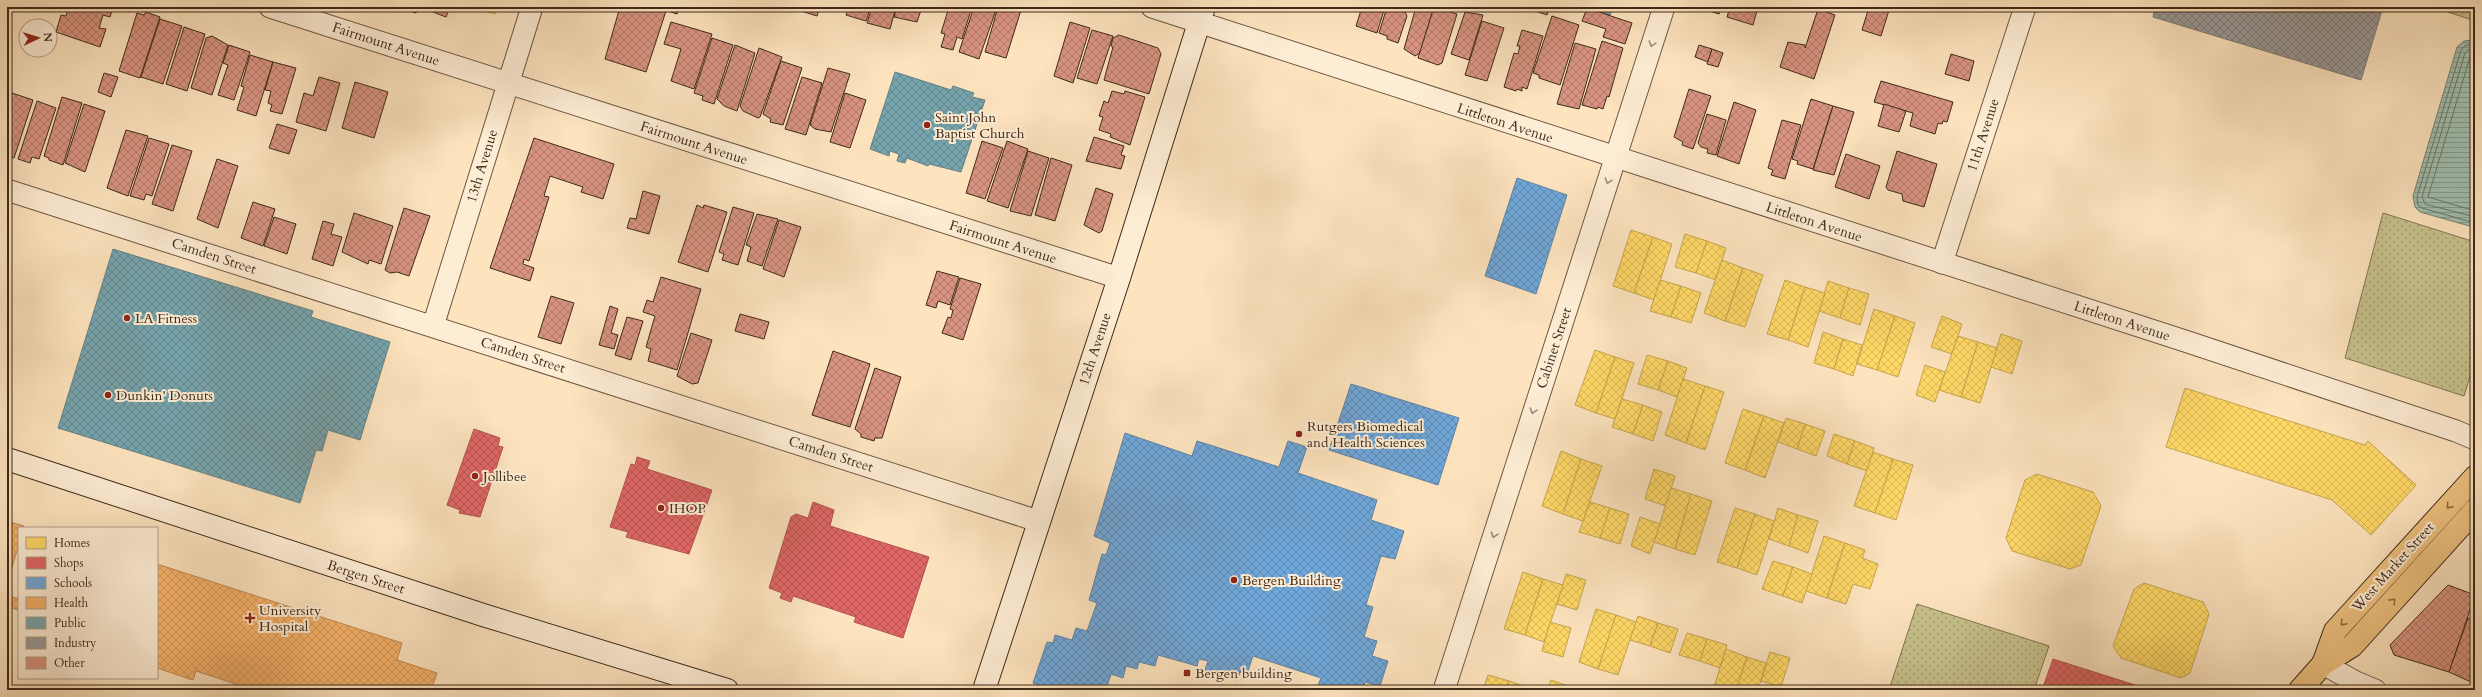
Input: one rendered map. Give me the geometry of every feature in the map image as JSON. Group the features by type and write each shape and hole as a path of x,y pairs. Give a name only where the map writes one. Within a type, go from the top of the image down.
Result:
{"main road":[{"name":"12th Avenue","path":"984,690 1038,521 1119,278 1202,14"},
{"name":"Bergen Street","path":"7,459 483,615 727,690"},
{"name":"West Market Street","path":"2323,664 2335,631 2475,477"},
{"name":"West Market Street","path":"2300,690 2323,664 2352,646 2475,510"}],"street":[{"name":"Fairmount Avenue","path":"270,7 1119,278"},
{"name":"13th Avenue","path":"433,326 532,7"},
{"name":"Littleton Avenue","path":"1152,7 1202,14 1616,157 2211,350 2475,439"},
{"name":"Cabinet Street","path":"1444,690 1664,7"},
{"name":"11th Avenue","path":"1942,263 2025,7"},
{"name":"Camden Street","path":"7,190 1038,521"},
{"path":"2323,664 2356,682 2375,690"}],"shaded area":[{"path":"2450,7 2475,7 2475,21 2448,12"},
{"path":"2383,213 2475,242 2475,360 2464,396 2345,358"},
{"path":"1917,604 2049,646 2034,690 1889,690"}],"water":[{"path":"2464,41 2475,41 2473,227 2420,212 2415,207 2413,196 2457,47"}],"building: Homes":[{"path":"470,7 497,7 495,14"},
{"path":"1631,230 1653,237 1634,293 1613,286"},
{"path":"1685,234 1707,241 1696,273 1675,267"},
{"path":"1653,237 1672,244 1654,300 1634,293"},
{"path":"1707,241 1726,248 1716,280 1696,273"},
{"path":"1722,260 1743,268 1725,321 1704,313"},
{"path":"1743,268 1763,275 1745,327 1725,321"},
{"path":"1660,280 1681,286 1671,317 1650,311"},
{"path":"1785,280 1805,287 1788,340 1767,334"},
{"path":"1828,281 1849,288 1840,318 1819,311"},
{"path":"1681,286 1701,293 1691,323 1671,317"},
{"path":"1805,287 1825,293 1808,347 1788,340"},
{"path":"1849,288 1869,294 1860,325 1840,318"},
{"path":"1874,309 1895,316 1877,370 1857,364"},
{"path":"1895,316 1915,323 1898,377 1877,370"},
{"path":"1942,316 1962,324 1952,354 1931,347"},
{"path":"1823,332 1843,339 1834,369 1814,363"},
{"path":"2001,334 2022,341 2012,374 1991,367"},
{"path":"1958,336 1978,342 1961,397 1939,390"},
{"path":"1843,339 1862,345 1853,376 1834,369"},
{"path":"1978,342 1997,348 1980,403 1961,397"},
{"path":"1595,350 1615,357 1596,413 1575,405"},
{"path":"1647,355 1668,361 1658,390 1638,384"},
{"path":"1615,357 1634,363 1615,419 1596,413"},
{"path":"1668,361 1687,368 1677,397 1658,390"},
{"path":"1925,365 1945,372 1935,402 1916,395"},
{"path":"1683,379 1705,386 1686,443 1665,435"},
{"path":"1705,386 1724,392 1705,450 1686,443"},
{"path":"2185,388 2365,445 2368,441 2416,485 2371,535 2332,500 2166,447"},
{"path":"1622,399 1643,405 1633,434 1612,427"},
{"path":"1643,405 1662,412 1653,441 1633,434"},
{"path":"1743,409 1764,416 1745,470 1725,463"},
{"path":"1764,416 1784,423 1765,478 1745,470"},
{"path":"1786,418 1805,424 1797,449 1778,442"},
{"path":"1805,424 1825,431 1816,456 1797,449"},
{"path":"1834,434 1855,441 1847,464 1827,456"},
{"path":"1855,441 1874,448 1867,471 1847,464"},
{"path":"1561,451 1581,459 1563,514 1542,506"},
{"path":"1873,452 1893,459 1875,513 1854,506"},
{"path":"1581,459 1602,466 1583,521 1563,514"},
{"path":"1893,459 1913,465 1896,520 1875,513"},
{"path":"1654,469 1675,476 1666,506 1645,499"},
{"path":"2037,474 2093,492 2101,506 2081,565 2070,569 2012,551 2006,538 2025,480"},
{"path":"1671,488 1691,494 1675,549 1654,542"},
{"path":"1691,494 1712,501 1695,555 1675,549"},
{"path":"1590,502 1610,508 1600,538 1579,532"},
{"path":"1610,508 1629,514 1620,544 1600,538"},
{"path":"1735,508 1755,514 1737,568 1717,562"},
{"path":"1778,508 1798,515 1789,546 1769,539"},
{"path":"1755,514 1774,521 1757,575 1737,568"},
{"path":"1798,515 1818,521 1808,553 1789,546"},
{"path":"1640,517 1660,524 1650,554 1631,546"},
{"path":"1824,536 1845,543 1827,598 1806,591"},
{"path":"1845,543 1865,550 1862,558 1878,564 1870,589 1853,584 1846,604 1827,598"},
{"path":"1773,561 1793,567 1783,596 1762,589"},
{"path":"1793,567 1812,574 1802,603 1783,596"},
{"path":"1523,572 1543,579 1525,635 1504,629"},
{"path":"1566,574 1586,580 1577,610 1557,604"},
{"path":"1543,579 1563,585 1544,642 1525,635"},
{"path":"2144,583 2203,602 2209,614 2190,673 2181,678 2121,658 2113,646 2134,589"},
{"path":"1596,609 1616,615 1598,669 1579,662"},
{"path":"1616,615 1636,622 1618,675 1598,669"},
{"path":"1638,616 1658,623 1650,646 1630,640"},
{"path":"1550,622 1571,628 1563,657 1542,651"},
{"path":"1658,623 1678,629 1670,653 1650,646"},
{"path":"1687,633 1707,639 1700,661 1679,655"},
{"path":"1707,639 1727,645 1720,668 1700,661"},
{"path":"1726,649 1747,657 1736,690 1713,690"},
{"path":"1770,652 1790,658 1781,687 1761,681"},
{"path":"1747,657 1766,663 1758,690 1736,690"},
{"path":"1488,675 1509,681 1506,690 1483,690"},
{"path":"1551,680 1571,687 1570,690 1548,690"},
{"path":"1509,681 1529,688 1529,690 1506,690"}],"building: Shops":[{"name":"Jollibee","path":"474,429 500,438 498,446 503,447 480,517 459,513 460,510 447,505"},
{"name":"IHOP","path":"637,457 650,461 647,469 712,490 689,554 626,537 628,532 610,527 631,464 635,465"},
{"path":"813,502 834,510 830,526 929,557 903,638 854,622 856,617 793,596 791,602 780,598 782,593 769,588 791,517 796,514 808,518"},
{"path":"2053,659 2151,690 2042,690"}],"building: Schools":[{"path":"1517,178 1567,195 1536,294 1485,276"},
{"path":"1351,384 1459,418 1438,485 1329,450"},
{"name":"Bergen Building","path":"1125,433 1192,456 1197,441 1279,467 1288,441 1307,447 1298,473 1377,500 1371,520 1404,531 1395,559 1381,556 1366,605 1373,607 1364,637 1377,641 1372,656 1388,661 1380,686 1365,682 1363,690 1316,690 1321,678 1253,656 1247,674 1240,672 1237,680 1205,670 1208,661 1199,659 1197,666 1158,655 1155,666 1139,662 1137,669 1126,666 1123,678 1111,674 1106,690 1085,687 1084,690 1056,690 1033,683 1047,642 1053,643 1055,635 1072,640 1076,628 1087,631 1097,603 1089,600 1102,554 1106,555 1110,543 1094,536"}],"building: Health":[{"path":"7,521 24,526 18,527 18,547 7,584"},
{"name":"University Hospital","path":"158,564 402,643 397,660 437,673 431,690 254,690 196,671 193,680 158,668"},
{"path":"7,595 18,599 18,610 7,607"}],"building: Public":[{"path":"1583,7 1613,7 1610,15"},
{"name":"Saint John Baptist Church","path":"895,72 951,90 953,86 974,93 972,97 985,100 961,172 929,164 928,166 907,158 905,163 897,161 899,154 890,151 889,156 870,149"},
{"path":"113,249 313,311 311,317 390,342 360,440 328,430 322,451 316,450 300,503 58,428"}],"building: Industry":[{"path":"2155,7 2383,7 2361,80 2153,17"}],"building: Other":[{"path":"7,7 13,7 7,24"},
{"path":"69,7 113,7 110,17 103,15 99,28 106,29 100,47 58,33 58,25 61,15 66,16"},
{"path":"407,7 419,7 416,13 406,10"},
{"path":"420,7 450,7 446,17"},
{"path":"620,7 653,7 666,11 646,72 605,59"},
{"path":"669,7 679,7 677,14 668,11"},
{"path":"799,7 820,7 817,16 798,10"},
{"path":"849,7 871,7 866,21 846,15"},
{"path":"872,7 896,7 890,29 867,23"},
{"path":"897,7 922,7 917,22 894,17"},
{"path":"949,7 972,7 962,39 957,37 953,50 941,47 945,34 941,33"},
{"path":"974,7 997,7 979,59 959,52"},
{"path":"998,7 1021,10 1006,58 985,52"},
{"path":"1362,7 1385,7 1377,33 1356,26"},
{"path":"1387,7 1410,7 1405,12 1407,16 1398,43 1387,39 1387,36 1379,33"},
{"path":"1416,7 1434,7 1420,53 1415,56 1404,49"},
{"path":"1434,7 1457,14 1442,63 1438,65 1418,58"},
{"path":"1523,7 1549,7 1547,15"},
{"path":"1697,7 1721,7 1719,14"},
{"path":"1730,7 1758,7 1753,25 1727,17"},
{"path":"1869,7 1890,7 1881,36 1862,30"},
{"path":"1587,8 1632,23 1625,44 1603,37 1606,29 1582,21"},
{"path":"1818,9 1835,15 1814,79 1780,67 1788,42 1805,45 1805,48"},
{"path":"146,12 160,17 140,78 119,71 137,13 144,15"},
{"path":"1465,12 1483,15 1469,60 1451,54"},
{"path":"1552,16 1579,25 1560,85 1539,78 1539,75 1533,73"},
{"path":"160,19 182,26 163,84 141,77"},
{"path":"1482,21 1504,28 1487,81 1465,75"},
{"path":"671,22 712,34 694,89 671,81 681,49 664,44"},
{"path":"1070,22 1090,28 1073,83 1054,76"},
{"path":"184,27 205,34 187,91 166,84"},
{"path":"1092,30 1113,36 1097,84 1077,78"},
{"path":"1522,30 1543,36 1527,89 1522,87 1522,91 1517,89 1516,91 1504,87 1514,53 1518,54 1520,46 1517,46"},
{"path":"1119,35 1158,48 1161,54 1149,94 1104,80 1113,47 1111,46 1113,38"},
{"path":"212,36 228,45 212,95 191,88 206,38"},
{"path":"712,38 733,45 714,104 702,100 703,96 694,93"},
{"path":"1602,41 1623,48 1609,97 1607,96 1603,109 1598,107 1597,109 1582,105"},
{"path":"1575,43 1596,49 1579,109 1557,104"},
{"path":"229,45 250,52 234,100 218,95 228,65 223,63"},
{"path":"735,45 755,53 737,111 724,106 717,99"},
{"path":"1699,45 1712,49 1708,62 1695,57"},
{"path":"759,48 782,57 760,117 758,118 743,111 740,106"},
{"path":"1712,49 1723,53 1718,67 1707,64"},
{"path":"1951,54 1974,61 1969,81 1945,74"},
{"path":"250,55 273,62 256,116 237,110 244,87 241,86"},
{"path":"781,61 802,68 783,125 770,122 771,119 763,114"},
{"path":"273,62 296,68 282,114 270,111 272,105 268,103 271,91 265,90"},
{"path":"828,68 850,74 831,132 815,129 810,125"},
{"path":"104,73 118,77 111,97 98,92"},
{"path":"319,77 340,83 326,131 296,122 304,93 313,96"},
{"path":"802,77 822,83 806,135 785,129"},
{"path":"1881,81 1953,102 1947,122 1943,121 1942,124 1938,123 1935,134 1910,126 1913,113 1874,102"},
{"path":"355,82 388,92 374,138 342,128"},
{"path":"1689,89 1711,96 1693,149 1682,145 1683,142 1674,137"},
{"path":"1112,91 1124,94 1125,91 1145,97 1130,145 1110,137 1111,134 1099,130 1103,117 1099,116 1104,101 1108,103"},
{"path":"12,93 33,100 14,158 7,156 7,109"},
{"path":"845,93 866,100 850,148 830,142"},
{"path":"62,97 82,103 63,165 49,160 49,158 44,156"},
{"path":"1811,99 1833,106 1813,169 1797,164 1798,161 1792,159"},
{"path":"37,101 56,108 39,159 32,157 30,163 18,159"},
{"path":"1734,102 1756,110 1739,164 1717,156"},
{"path":"84,104 105,111 85,172 65,163"},
{"path":"1884,104 1906,111 1899,132 1878,126"},
{"path":"1833,106 1854,112 1834,175 1813,170"},
{"path":"1707,114 1726,120 1716,155 1707,153 1708,149 1701,147 1698,143"},
{"path":"1782,120 1801,125 1785,179 1771,175 1773,170 1768,168"},
{"path":"277,124 297,130 289,154 269,148"},
{"path":"126,130 148,136 128,196 107,188"},
{"path":"1094,137 1124,146 1121,155 1125,156 1121,169 1086,161"},
{"path":"149,138 169,144 152,196 146,194 144,200 130,196"},
{"path":"534,138 614,164 603,199 581,192 583,187 550,176 544,196 549,197 529,261 524,259 523,264 534,268 530,281 490,268"},
{"path":"982,141 1003,148 985,199 966,193"},
{"path":"1007,141 1028,149 1008,208 987,201"},
{"path":"172,145 192,151 173,211 152,204"},
{"path":"1028,151 1049,158 1031,216 1010,211"},
{"path":"1897,151 1937,164 1924,207 1903,201 1902,194 1888,190 1886,187"},
{"path":"1846,154 1880,166 1869,199 1835,187"},
{"path":"1051,158 1072,165 1055,221 1035,215"},
{"path":"217,159 238,166 218,228 197,219"},
{"path":"1096,188 1113,194 1102,231 1099,233 1084,225"},
{"path":"643,191 660,196 649,234 627,228 630,218 636,219"},
{"path":"253,202 275,209 263,246 241,238"},
{"path":"697,205 703,208 704,205 727,212 708,272 678,262"},
{"path":"733,207 754,213 738,265 722,260 724,254 719,252"},
{"path":"404,208 430,216 409,276 397,272 390,273 385,270"},
{"path":"354,213 393,226 381,264 369,260 368,264 342,252"},
{"path":"757,214 778,219 762,266 747,261 751,247 746,245"},
{"path":"274,217 296,224 287,254 264,246"},
{"path":"779,220 801,227 784,277 763,269"},
{"path":"323,221 334,224 331,234 342,237 333,266 312,259"},
{"path":"937,271 959,277 950,305 938,301 936,308 926,305"},
{"path":"661,277 701,289 677,370 648,361 651,349 646,347 655,316 643,312 647,300 653,302"},
{"path":"960,278 981,284 963,340 942,333 948,317 951,318 953,310 950,309"},
{"path":"551,296 574,303 561,344 538,337"},
{"path":"610,306 618,309 611,333 618,335 614,349 599,345"},
{"path":"740,314 769,322 764,339 735,331"},
{"path":"627,317 643,321 631,360 615,355"},
{"path":"691,333 712,340 698,383 692,384 677,376"},
{"path":"833,351 870,364 850,427 812,415"},
{"path":"875,368 901,377 882,438 875,438 874,441 861,437 861,434 855,429"},
{"path":"2448,585 2475,595 2449,672 2394,655 2390,645"},
{"path":"2468,618 2475,620 2475,672 2471,682 2449,672"}],"place":[{"name":"Saint John Baptist Church","path":"927,125"},
{"name":"LA Fitness","path":"127,318"},
{"name":"Dunkin' Donuts","path":"108,395"},
{"name":"Rutgers Biomedical and Health Sciences","path":"1299,434"},
{"name":"Jollibee","path":"475,476"},
{"name":"IHOP","path":"661,508"},
{"name":"Bergen Building","path":"1234,580"},
{"name":"University Hospital","path":"250,618"},
{"name":"Bergen building","path":"1187,673"}]}
